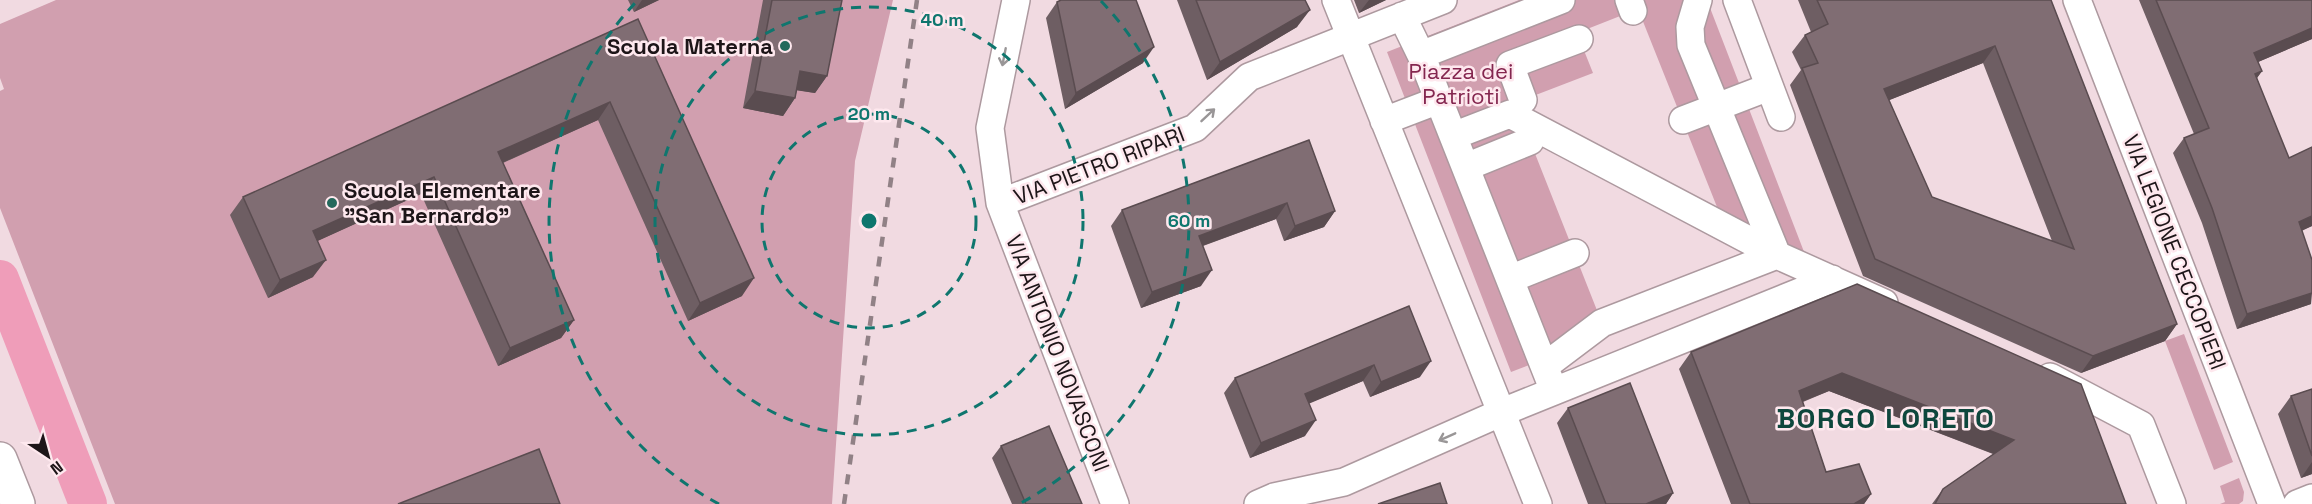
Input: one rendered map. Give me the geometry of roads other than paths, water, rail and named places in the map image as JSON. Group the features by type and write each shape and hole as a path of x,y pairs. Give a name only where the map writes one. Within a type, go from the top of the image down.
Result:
{"main road":[{"path":"0,459 18,504"}],"street":[{"name":"VIA ANTONIO NOVASCONI","path":"1016,0 990,128 1000,203 1115,504"},
{"path":"1336,0 1538,504"},
{"path":"1350,36 1443,0"},
{"path":"1421,55 1561,0"},
{"path":"1698,0 1690,27 1691,45 1777,255"},
{"path":"1737,0 1781,117"},
{"name":"VIA LEGIONE CECCOPIERI","path":"2077,0 2272,504"},
{"path":"1402,16 1421,55 1550,379"},
{"name":"VIA PIETRO RIPARI","path":"1000,203 1195,128 1249,76 1350,36"},
{"path":"1523,100 1510,65 1579,39"},
{"path":"1683,120 1769,87"},
{"path":"1384,121 1439,100"},
{"path":"1453,136 1510,114 1777,255 1908,313"},
{"path":"1466,167 1530,141"},
{"path":"1510,279 1575,253"},
{"path":"1258,504 1274,497 1344,482 1500,413 1550,379 1602,323 1777,255"},
{"path":"1550,379 1768,306 1832,279"},
{"path":"2027,367 2071,386 2141,425 2172,504"},
{"path":"2297,504 2312,498"}],"waterway":[{"path":"0,279 88,504"}],"railway":[{"path":"844,504 917,0"}],"place":[{"name":"Scuola Materna","path":"785,46"},
{"name":"Scuola Elementare \"San Bernardo\"","path":"332,203"}],"district":[{"name":"BORGO LORETO","path":"1886,418"}],"park label":[{"name":"Piazza dei Patrioti","path":"1461,84"}]}
